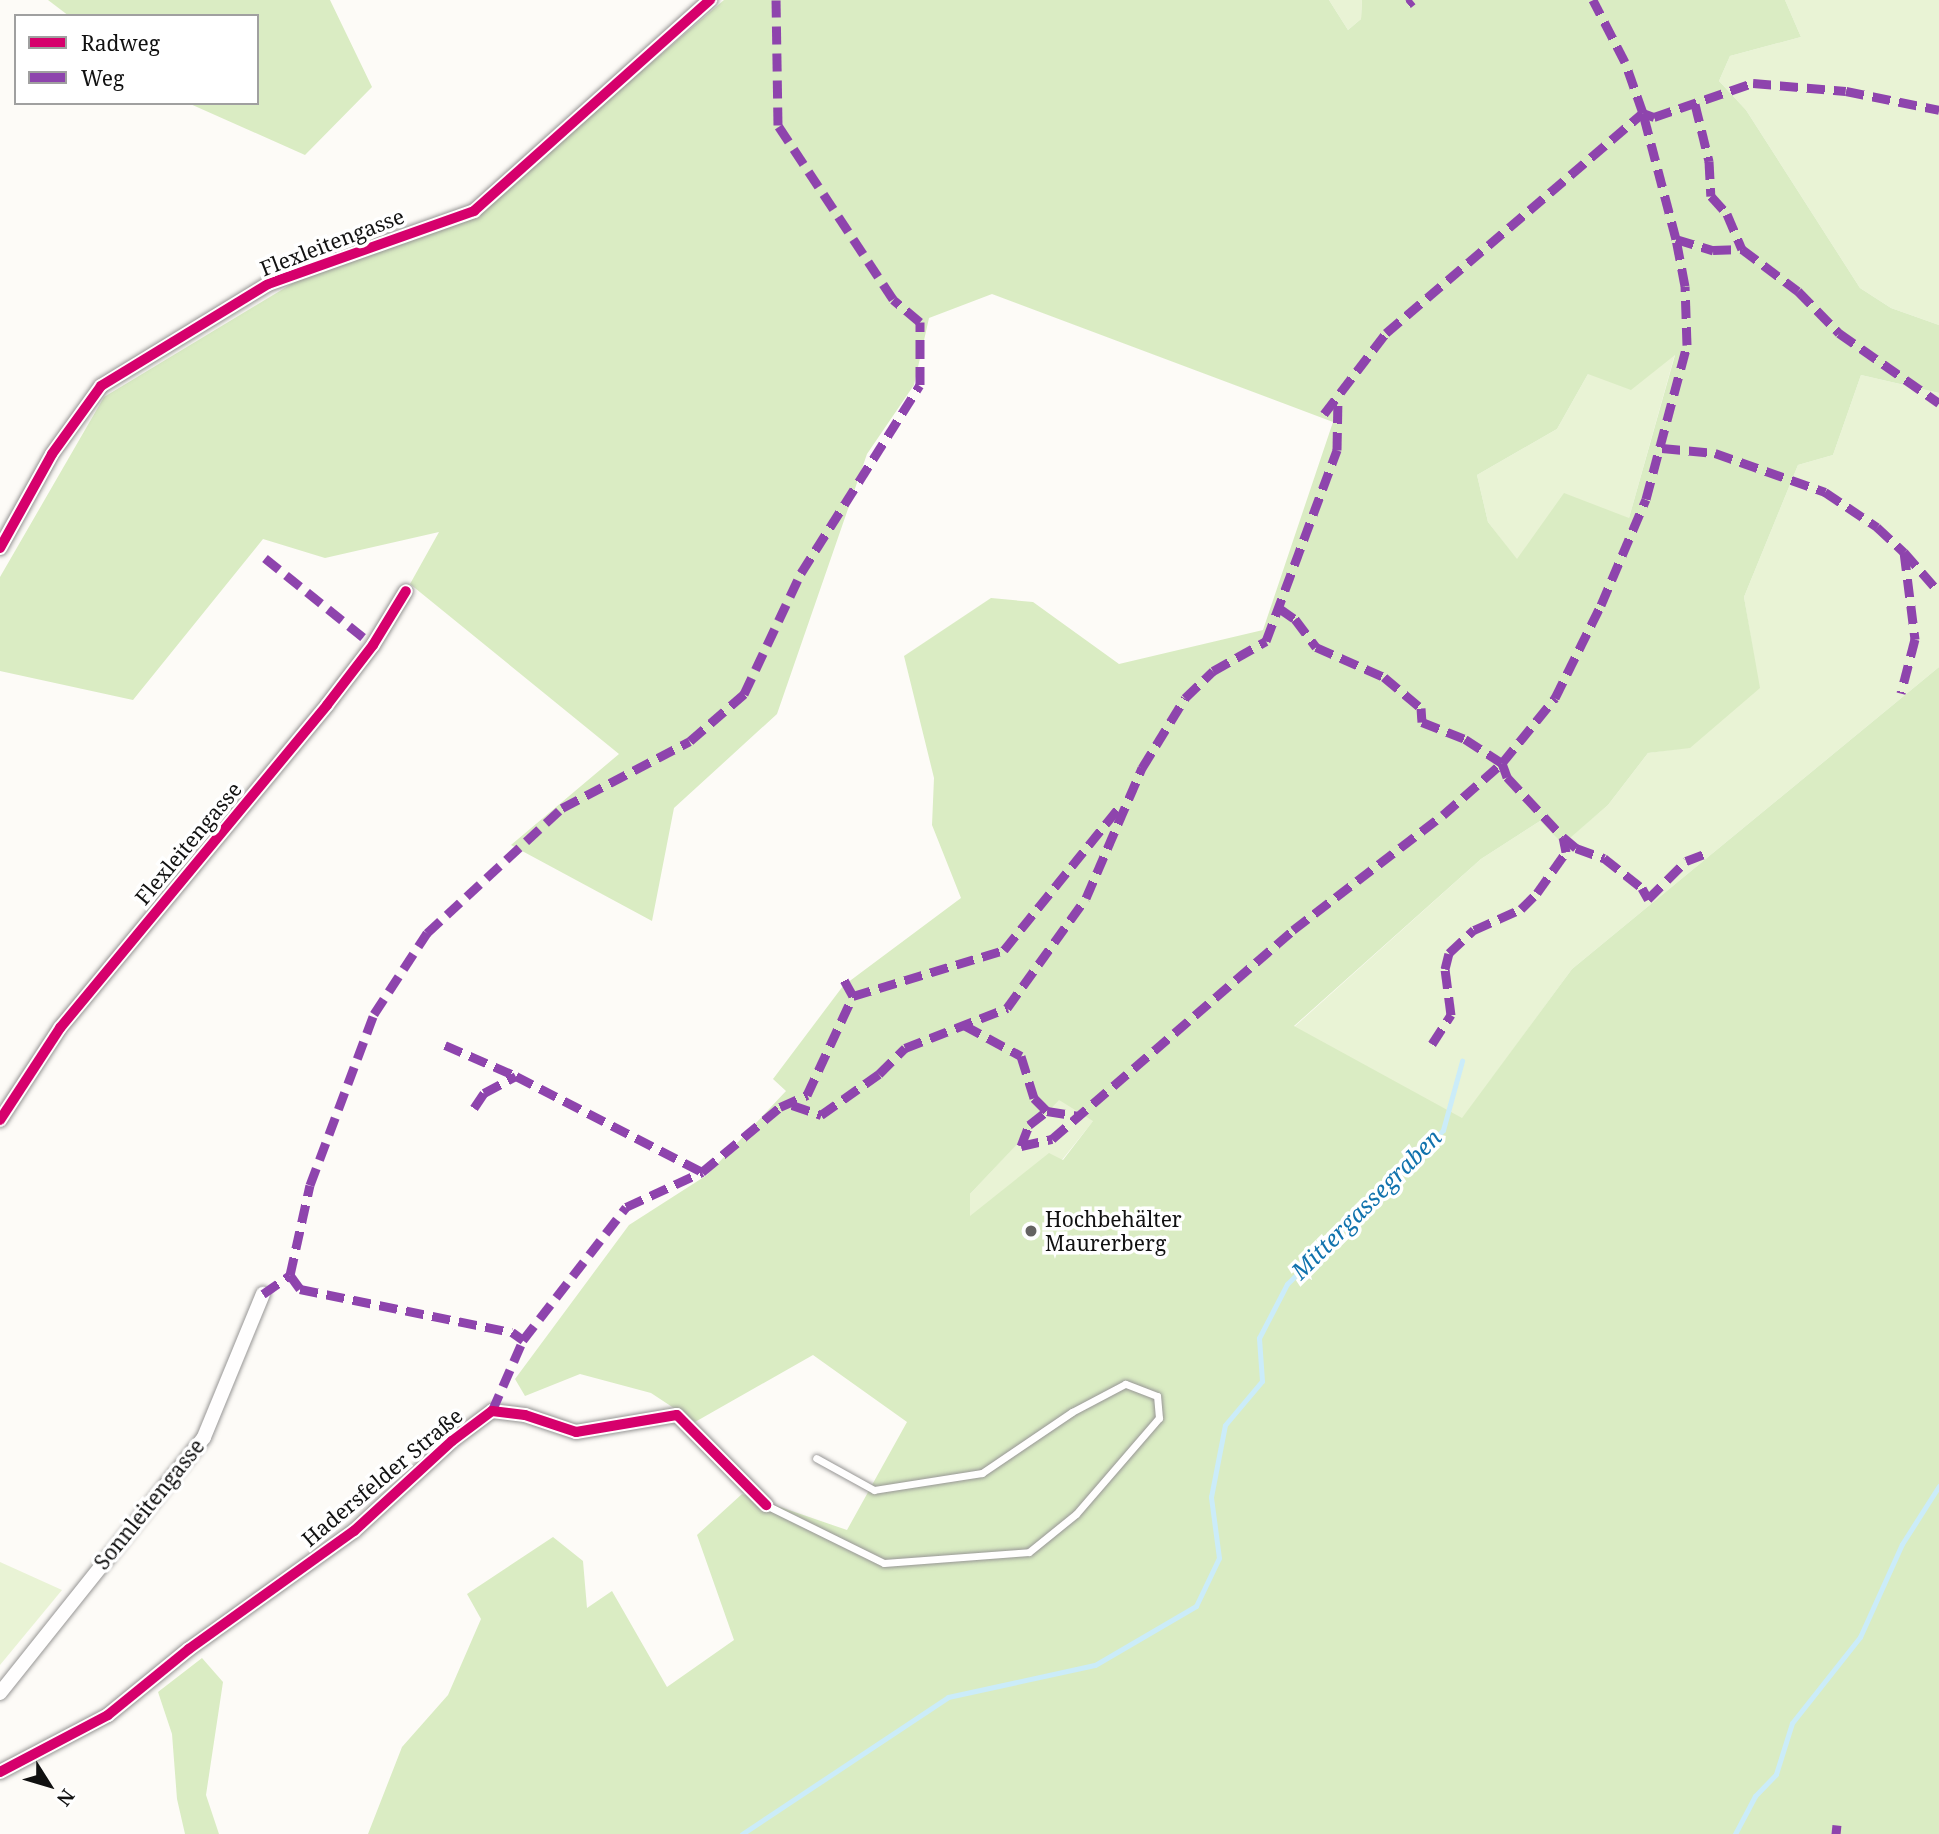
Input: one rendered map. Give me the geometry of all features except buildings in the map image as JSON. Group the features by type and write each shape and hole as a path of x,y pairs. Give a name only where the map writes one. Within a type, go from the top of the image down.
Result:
{"street":[{"name":"Flexleitengasse","path":"0,548 52,454 101,386 268,284 474,211 710,0"},
{"name":"Flexleitengasse","path":"0,1120 60,1028 327,705 373,645 406,591"},
{"name":"Sonnleitengasse","path":"0,1693 204,1437 263,1294"},
{"name":"Hadersfelder Straße","path":"0,1772 108,1715 188,1649 354,1531 452,1440 492,1411 524,1415 576,1432 677,1415 766,1505"}],"lane":[{"name":"Hadersfelder Straße","path":"766,1505 884,1563 1029,1552 1076,1514 1158,1418 1157,1396 1125,1384 1072,1412 982,1473 874,1490 816,1458"}],"green space":[{"path":"48,0 330,0 372,87 305,155 192,105 259,105 259,14 66,14"},
{"path":"724,0 1329,0 1348,30 1361,19 1362,0 1785,0 1801,37 1730,56 1719,81 1746,110 1860,288 1891,308 1939,325 1939,393 1861,375 1833,455 1798,465 1744,597 1760,688 1690,748 1648,753 1608,805 1563,844 1540,821 1481,859 1294,1026 1462,1118 1572,969 1939,667 1939,1834 368,1834 402,1747 448,1695 481,1619 467,1594 553,1537 583,1561 587,1608 612,1591 667,1687 734,1640 697,1535 742,1494 847,1530 907,1422 813,1355 695,1422 651,1393 580,1374 525,1396 515,1379 629,1225 707,1175 786,1091 773,1079 843,986 961,898 932,825 934,778 904,656 991,598 1033,602 1119,664 1263,630 1333,422 992,294 929,318 914,385 867,454 777,714 674,808 652,921 511,845 619,754 410,584 439,532 325,558 263,539 133,700 0,671 0,577 104,397 298,280 475,215","holes":["1675,355 1629,518 1564,493 1517,559 1488,522 1477,475 1557,429 1588,374 1631,390","1059,1100 1093,1121 1063,1160 1049,1153 970,1216 970,1194"]},
{"path":"1329,0 1362,0 1361,19 1348,30"},
{"path":"1785,0 1939,0 1939,325 1891,308 1860,288 1746,110 1719,81 1730,56 1801,37"},
{"path":"1675,354 1629,518 1517,560 1488,522 1477,475 1557,429 1588,374"},
{"path":"1861,375 1939,393 1939,667 1572,969 1462,1119 1294,1027 1481,859 1540,821 1563,843 1608,805 1648,753 1690,747 1759,688 1744,597 1798,465 1833,455"},
{"path":"1059,1099 1094,1120 1062,1160 970,1217 970,1194"},
{"path":"0,1562 62,1590 0,1665"},
{"path":"202,1658 223,1682 206,1795 219,1834 185,1834 177,1799 172,1734 158,1692"}],"waterway":[{"name":"Mittergassegraben","path":"742,1834 948,1697 1095,1665 1196,1606 1219,1558 1211,1497 1225,1425 1262,1381 1259,1338 1287,1284 1443,1130 1462,1061"},
{"path":"1735,1834 1755,1796 1776,1774 1792,1723 1860,1637 1902,1544 1939,1486"}],"marked path":[{"path":"263,1294 290,1275 310,1185 374,1014 427,933 562,808 690,741 744,694 801,573 920,385 920,322 893,299 778,125 776,0"},
{"path":"1408,4 1413,0"},
{"path":"1021,1146 1052,1139 1293,930 1443,815 1502,763 1555,698 1601,605 1646,499 1687,345 1685,286 1676,239 1643,113 1625,62 1593,0"},
{"path":"1643,113 1654,117 1753,83 1846,91 1939,110"},
{"path":"1695,104 1709,161 1711,196 1727,214 1742,249"},
{"path":"1324,414 1386,333 1643,113"},
{"path":"1676,239 1713,250 1742,249 1798,291 1839,333 1939,403"},
{"path":"792,1105 821,1115 879,1074 905,1048 1007,1008 1086,898 1142,768 1185,698 1213,671 1266,641 1337,450 1338,400"},
{"path":"1662,448 1715,453 1825,492 1877,527 1904,552 1915,639 1901,693"},
{"path":"1904,552 1939,592"},
{"path":"265,558 373,645"},
{"path":"1279,608 1295,619 1316,647 1384,677 1421,708 1422,722 1465,739 1502,763 1507,777 1563,837 1576,848 1604,858 1642,888 1648,899 1686,861 1707,853"},
{"path":"853,996 1004,950 1121,805"},
{"path":"1432,1044 1451,1015 1445,969 1449,953 1474,930 1521,909 1537,893 1566,852 1563,837"},
{"path":"492,1411 523,1340 626,1207 702,1172 780,1107 807,1095 853,996 843,978"},
{"path":"964,1025 1021,1056 1034,1098 1047,1111 1079,1116"},
{"path":"445,1045 516,1076 702,1172"},
{"path":"474,1108 484,1093 516,1076"},
{"path":"1021,1146 1029,1125 1047,1111"},
{"path":"290,1275 300,1289 512,1332 523,1340"},
{"path":"1836,1834 1837,1825"}],"cycle path":[{"path":"0,548 52,454 101,386 268,284 474,211 710,0"},
{"path":"0,1120 60,1028 327,705 373,645 406,591"},
{"path":"0,1772 108,1715 189,1649 354,1531 452,1441 492,1411 525,1415 576,1432 677,1415 766,1505"}],"place":[{"name":"Hochbehälter Maurerberg","path":"1031,1231"}]}
